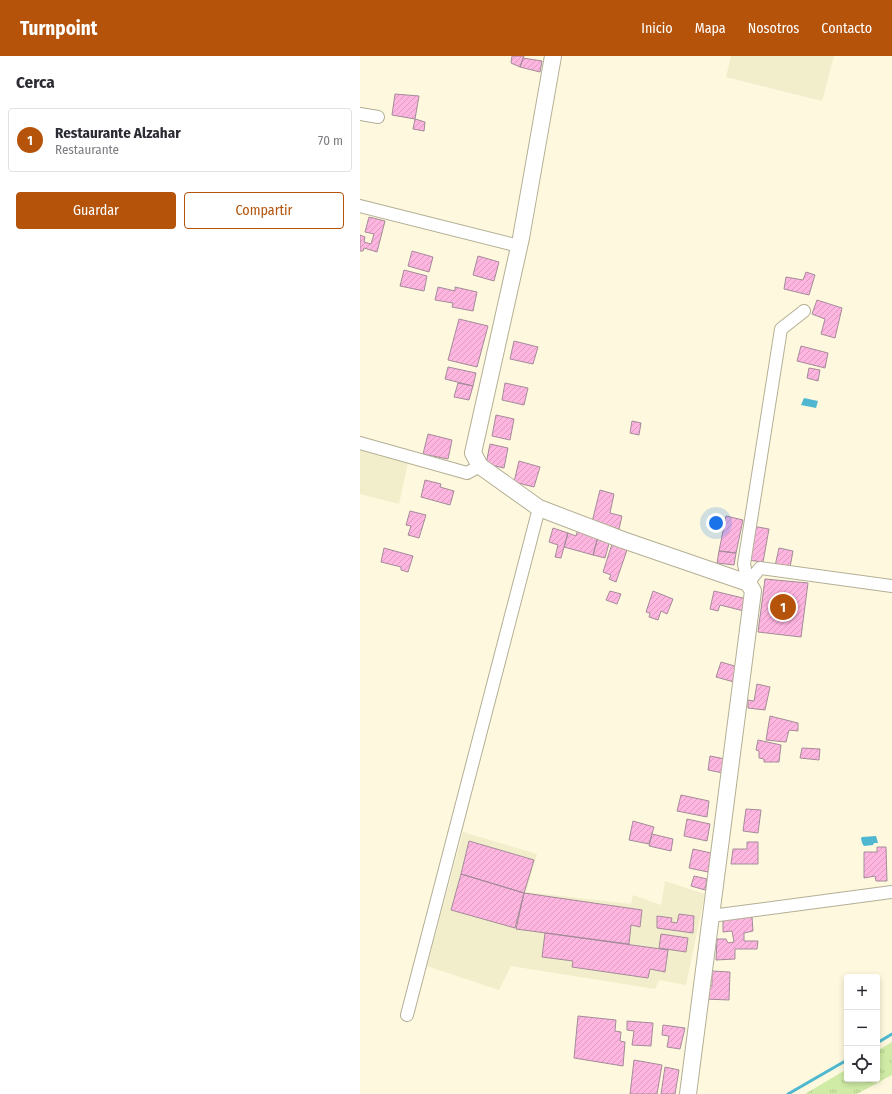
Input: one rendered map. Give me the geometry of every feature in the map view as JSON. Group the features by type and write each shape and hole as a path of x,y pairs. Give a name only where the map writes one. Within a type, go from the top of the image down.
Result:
{"main road":[{"path":"553,56 519,246 473,453 480,466 539,508 623,540 748,583 753,591 688,1094"}],"street":[{"path":"360,114 378,117"},
{"path":"360,206 519,246"},
{"path":"748,583 744,564 781,329 804,311"},
{"path":"360,443 467,473 480,466"},
{"path":"407,1015 539,508"},
{"path":"748,583 760,568 892,586"},
{"path":"711,916 892,892"}],"shaded area":[{"path":"731,56 834,56 822,101 726,77"},
{"path":"360,450 408,463 399,504 360,494"},
{"path":"463,832 537,854 526,892 631,904 633,895 661,905 665,881 705,894 686,985 659,980 655,989 511,966 499,990 427,966"}],"green space":[{"path":"892,1042 892,1075 880,1082 880,1049"},
{"path":"844,1071 844,1082 879,1082 857,1094 805,1094"}],"water":[{"path":"804,398 818,401 816,408 801,405"},
{"path":"876,836 878,843 864,846 862,843 862,837"}],"building":[{"path":"512,56 524,56 520,67 511,63"},
{"path":"523,58 542,61 540,72 520,67"},
{"path":"395,94 419,96 415,119 392,115"},
{"path":"415,119 425,122 424,131 413,129"},
{"path":"369,217 385,221 377,252 364,248 363,251 360,251 360,235 365,237 364,242 371,244 374,234 365,232"},
{"path":"412,251 433,257 429,272 408,266"},
{"path":"478,256 499,262 494,281 473,275"},
{"path":"404,270 427,276 424,291 400,286"},
{"path":"806,272 815,275 809,295 784,289 786,277 803,280"},
{"path":"438,287 455,291 455,287 477,292 473,311 452,307 453,303 435,300"},
{"path":"817,300 842,308 835,338 821,334 825,319 812,314"},
{"path":"459,319 488,326 477,367 448,360"},
{"path":"514,341 538,347 533,364 510,359"},
{"path":"801,346 828,353 825,368 797,361"},
{"path":"448,367 476,373 473,386 445,379"},
{"path":"809,368 820,370 818,381 807,378"},
{"path":"458,383 473,386 469,400 454,397"},
{"path":"505,383 528,388 524,405 502,400"},
{"path":"496,415 514,419 510,440 492,436"},
{"path":"632,421 641,423 639,435 630,433"},
{"path":"428,434 452,440 448,459 423,454"},
{"path":"490,444 508,448 504,468 486,464"},
{"path":"519,461 540,467 534,487 514,482"},
{"path":"425,480 441,484 440,487 454,491 450,505 421,497"},
{"path":"600,490 614,494 610,513 622,516 619,529 592,522"},
{"path":"410,511 426,515 419,538 408,535 411,526 406,525"},
{"path":"726,516 743,520 736,553 719,551"},
{"path":"752,526 769,529 763,562 747,560"},
{"path":"553,528 568,533 561,558 555,557 558,545 549,542"},
{"path":"578,529 598,537 593,555 564,547 568,533 576,536"},
{"path":"598,537 610,540 605,558 593,555"},
{"path":"612,544 627,550 616,582 609,579 611,575 603,572"},
{"path":"384,548 413,556 408,572 401,570 401,567 381,562"},
{"path":"779,548 793,551 790,567 775,566"},
{"path":"719,551 736,553 734,565 717,563"},
{"path":"765,579 808,583 801,637 758,632"},
{"path":"610,591 621,594 617,604 606,600"},
{"path":"653,591 673,599 667,614 661,611 658,620 649,617 650,613 646,612"},
{"path":"714,591 747,599 744,611 720,605 718,611 710,609"},
{"path":"721,662 738,667 734,682 716,677"},
{"path":"757,684 770,687 765,710 748,708 748,700 754,701"},
{"path":"770,716 798,723 798,731 789,730 786,742 766,740"},
{"path":"758,740 781,745 779,762 764,762 764,759 759,758 759,751 756,750"},
{"path":"802,748 820,749 819,760 800,758"},
{"path":"710,756 725,759 723,773 708,770"},
{"path":"681,795 709,801 707,817 677,811"},
{"path":"746,809 761,810 758,833 743,831"},
{"path":"687,819 710,824 707,841 684,836"},
{"path":"633,821 654,827 649,844 629,840"},
{"path":"652,834 673,839 671,851 649,846"},
{"path":"469,841 534,860 524,893 461,874"},
{"path":"747,842 758,842 758,864 731,864 733,849 747,849"},
{"path":"877,847 886,847 887,881 876,881 875,876 864,878 864,852 877,852"},
{"path":"693,849 711,853 708,872 689,868"},
{"path":"461,874 524,893 515,928 451,910"},
{"path":"694,876 707,879 705,890 691,886"},
{"path":"524,893 642,910 640,927 631,925 629,944 516,929"},
{"path":"679,914 694,916 693,933 657,928 657,916 672,918 671,922 677,923"},
{"path":"752,917 753,931 744,933 744,941 758,941 757,949 735,949 735,959 716,960 717,939 726,939 728,943 734,942 732,931 723,932 723,919"},
{"path":"545,933 668,950 665,972 650,969 648,978 572,967 573,961 542,957"},
{"path":"661,934 688,938 686,952 659,948"},
{"path":"712,971 730,972 729,1000 705,999 706,987 712,986"},
{"path":"578,1016 616,1020 615,1031 621,1032 620,1041 625,1042 623,1066 574,1058"},
{"path":"627,1021 653,1023 651,1046 632,1045 634,1031 627,1030"},
{"path":"663,1025 685,1028 680,1049 667,1047 669,1036 662,1035"},
{"path":"634,1060 662,1065 657,1094 630,1094"},
{"path":"665,1067 679,1070 675,1094 661,1094"}],"waterway":[{"path":"880,1041 892,1034"},
{"path":"788,1094 844,1062"}],"place":[{"name":"Restaurante Alzahar","path":"783,607"}]}
